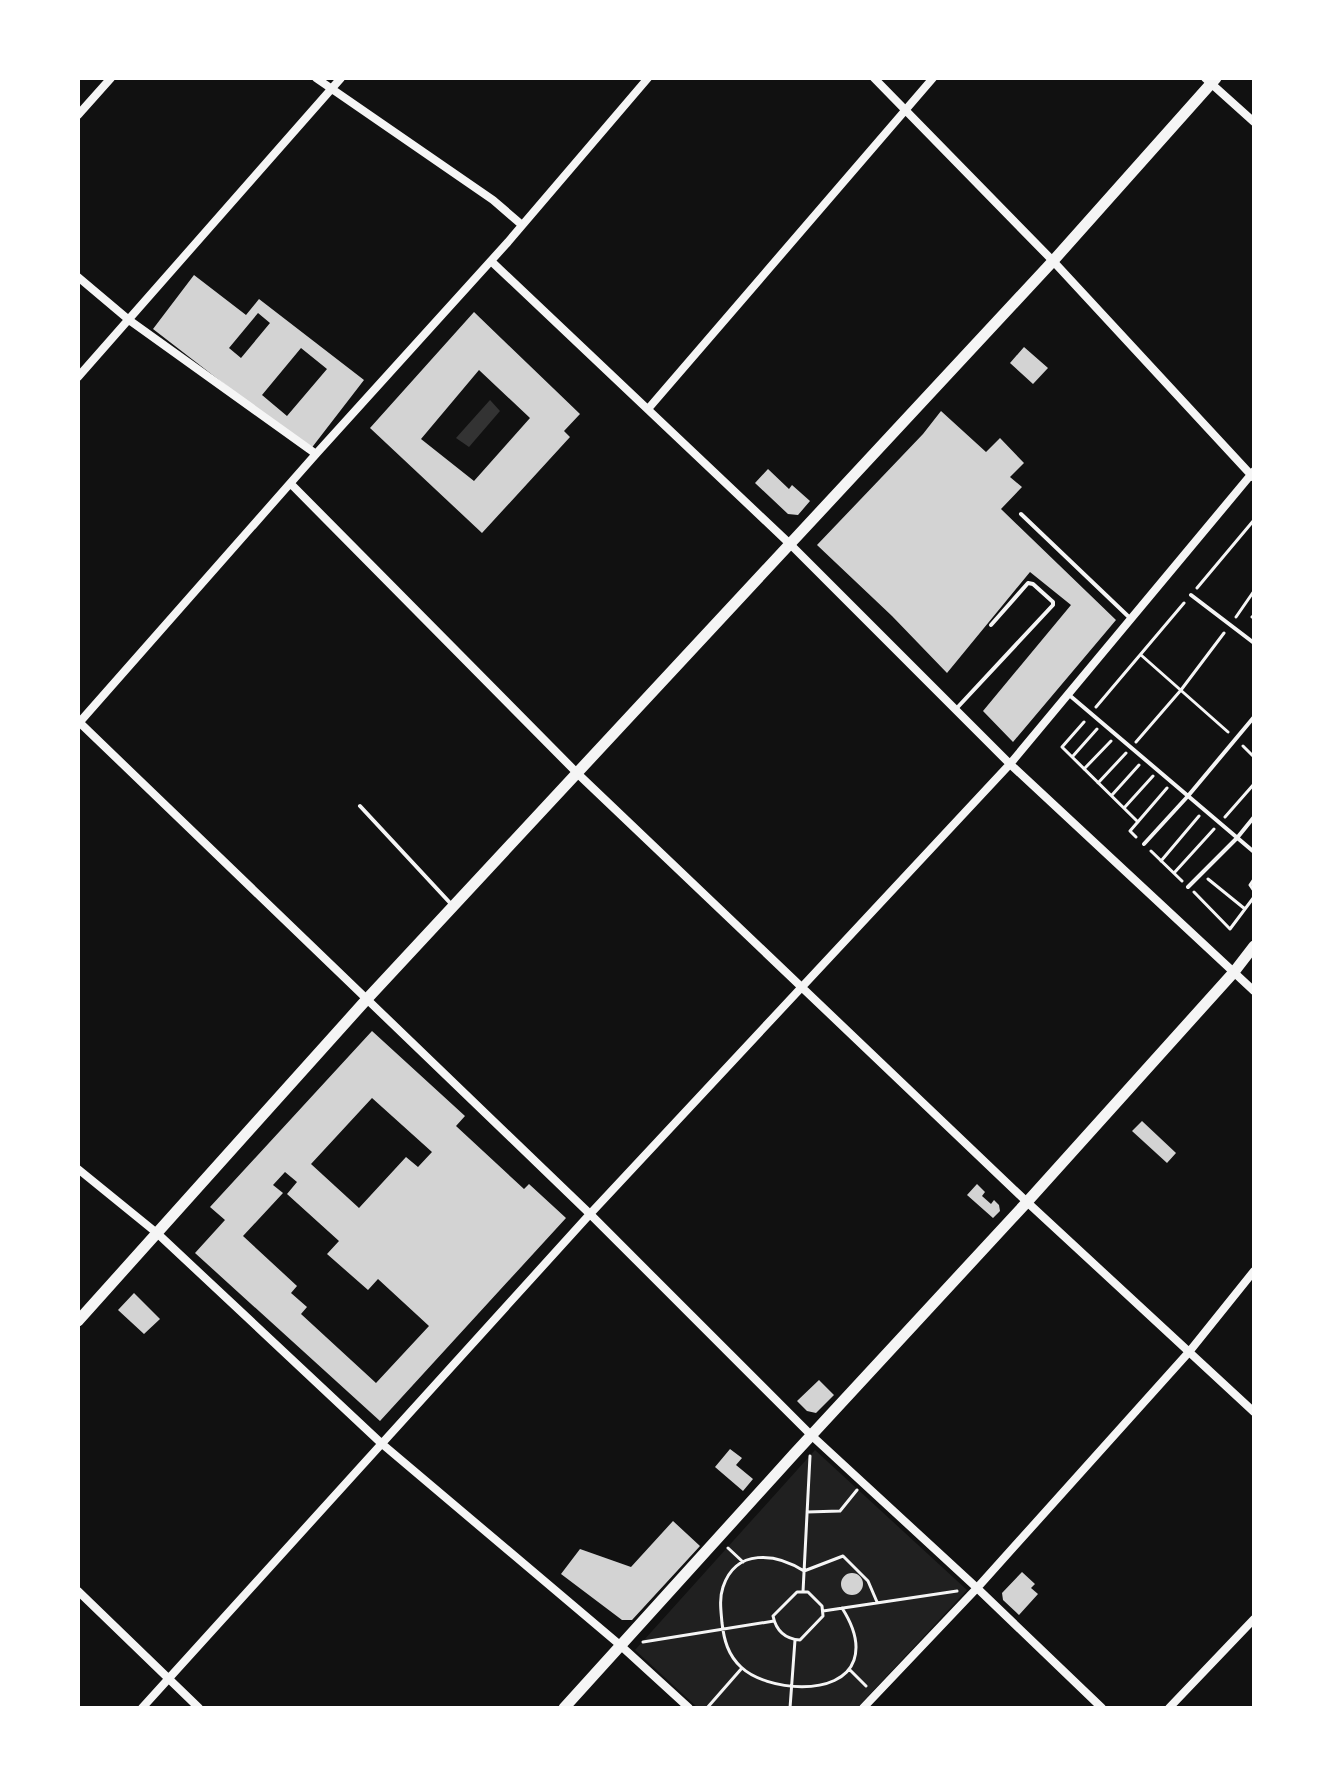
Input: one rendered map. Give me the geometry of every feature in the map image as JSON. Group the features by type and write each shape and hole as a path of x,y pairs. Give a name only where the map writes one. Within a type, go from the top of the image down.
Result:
{"street":[{"path":"78,115 111,78"},
{"path":"316,78 493,200 522,225"},
{"path":"78,377 341,78"},
{"path":"648,78 491,261 79,723 590,1214 811,1435 1102,1708"},
{"path":"142,1708 590,1214 1010,764 1253,474 1053,261 874,78"},
{"path":"648,409 933,78"},
{"path":"78,1321 366,1000 1053,261 1211,80 1254,122"},
{"path":"491,261 791,545 1010,764 1254,991"},
{"path":"78,277 129,320 316,454"},
{"path":"291,484 578,774 1027,1202 1254,1412"},
{"path":"564,1708 1027,1202 1254,946"},
{"path":"78,1169 158,1234 381,1443 620,1645 689,1708"},
{"path":"863,1708 977,1588 1189,1352 1254,1271"},
{"path":"78,1591 199,1708"},
{"path":"1169,1708 1254,1619"}],"lane":[{"path":"1021,514 1131,619"},
{"path":"956,709 1053,602 1028,583 991,625"},
{"path":"1191,595 1254,643"},
{"path":"1068,694 1254,852"},
{"path":"1144,844 1254,717"},
{"path":"360,806 454,907"},
{"path":"1188,887 1254,817"}],"path":[{"path":"1138,822 1062,747 1254,520"},
{"path":"1098,783 1181,690 1254,591"},
{"path":"1141,655 1254,757"},
{"path":"1072,757 1102,723"},
{"path":"1084,769 1116,735"},
{"path":"1111,796 1145,759"},
{"path":"1124,808 1158,770"},
{"path":"1130,831 1172,782"},
{"path":"1161,861 1204,810"},
{"path":"1201,874 1245,909"},
{"path":"1254,879 1250,885 1254,891"},
{"path":"803,1592 811,1435"},
{"path":"807,1512 840,1511 863,1483"},
{"path":"718,1538 743,1562"},
{"path":"804,1571 843,1556 868,1581 877,1602"},
{"path":"804,1571 776,1557 759,1557 743,1562 728,1577 721,1597 723,1629 729,1652 742,1668 761,1680 791,1687 821,1684 836,1678 849,1669 855,1659 856,1647 851,1626 842,1608"},
{"path":"823,1611 977,1588"},
{"path":"797,1592 803,1592 808,1592 822,1606 823,1616 800,1640 790,1640 775,1626 773,1616 797,1592"},
{"path":"620,1645 774,1621"},
{"path":"790,1708 795,1640"},
{"path":"707,1708 742,1668"},
{"path":"849,1669 876,1695"}],"shaded area":[{"path":"490,400 500,411 469,447 456,438"},
{"path":"815,1450 967,1590 857,1708 698,1708 635,1650"}],"building":[{"path":"194,275 246,315 259,299 364,380 310,450 153,329","holes":["258,313 270,323 241,358 229,348","301,348 327,369 287,416 262,395"]},
{"path":"474,312 580,414 564,431 570,437 482,533 370,428","holes":["479,370 530,418 474,481 421,439"]},
{"path":"1024,347 1048,368 1033,384 1010,363"},
{"path":"941,411 986,452 1000,438 1024,463 1010,477 1022,487 1001,509 1116,620 1013,742 983,711 1071,605 1030,572 947,673 817,545 923,434"},
{"path":"768,469 789,489 792,485 810,501 798,515 788,514 755,483"},
{"path":"372,1031 465,1116 456,1126 524,1189 529,1184 566,1218 380,1421 195,1253 225,1220 210,1207","holes":["372,1098 432,1152 418,1167 406,1157 359,1208 311,1164","285,1172 297,1182 287,1194 339,1241 327,1254 368,1290 378,1279 429,1326 376,1383 301,1314 307,1307 291,1293 297,1286 243,1236 283,1193 273,1185"]},
{"path":"1142,1121 1176,1153 1167,1163 1132,1131"},
{"path":"977,1184 985,1192 982,1196 991,1204 994,1200 999,1205 1000,1211 993,1218 967,1195"},
{"path":"134,1293 160,1319 144,1334 118,1310"},
{"path":"819,1380 834,1395 816,1413 807,1411 797,1401"},
{"path":"730,1449 742,1458 736,1465 753,1479 743,1491 715,1467"},
{"path":"673,1521 700,1546 632,1620 622,1620 561,1574 580,1549 631,1567"},
{"path":"1022,1572 1035,1584 1031,1588 1038,1594 1019,1615 1003,1600 1002,1593"},
{"path":"852,1573 860,1576 863,1584 860,1592 852,1595 844,1592 841,1584 844,1576"}]}
